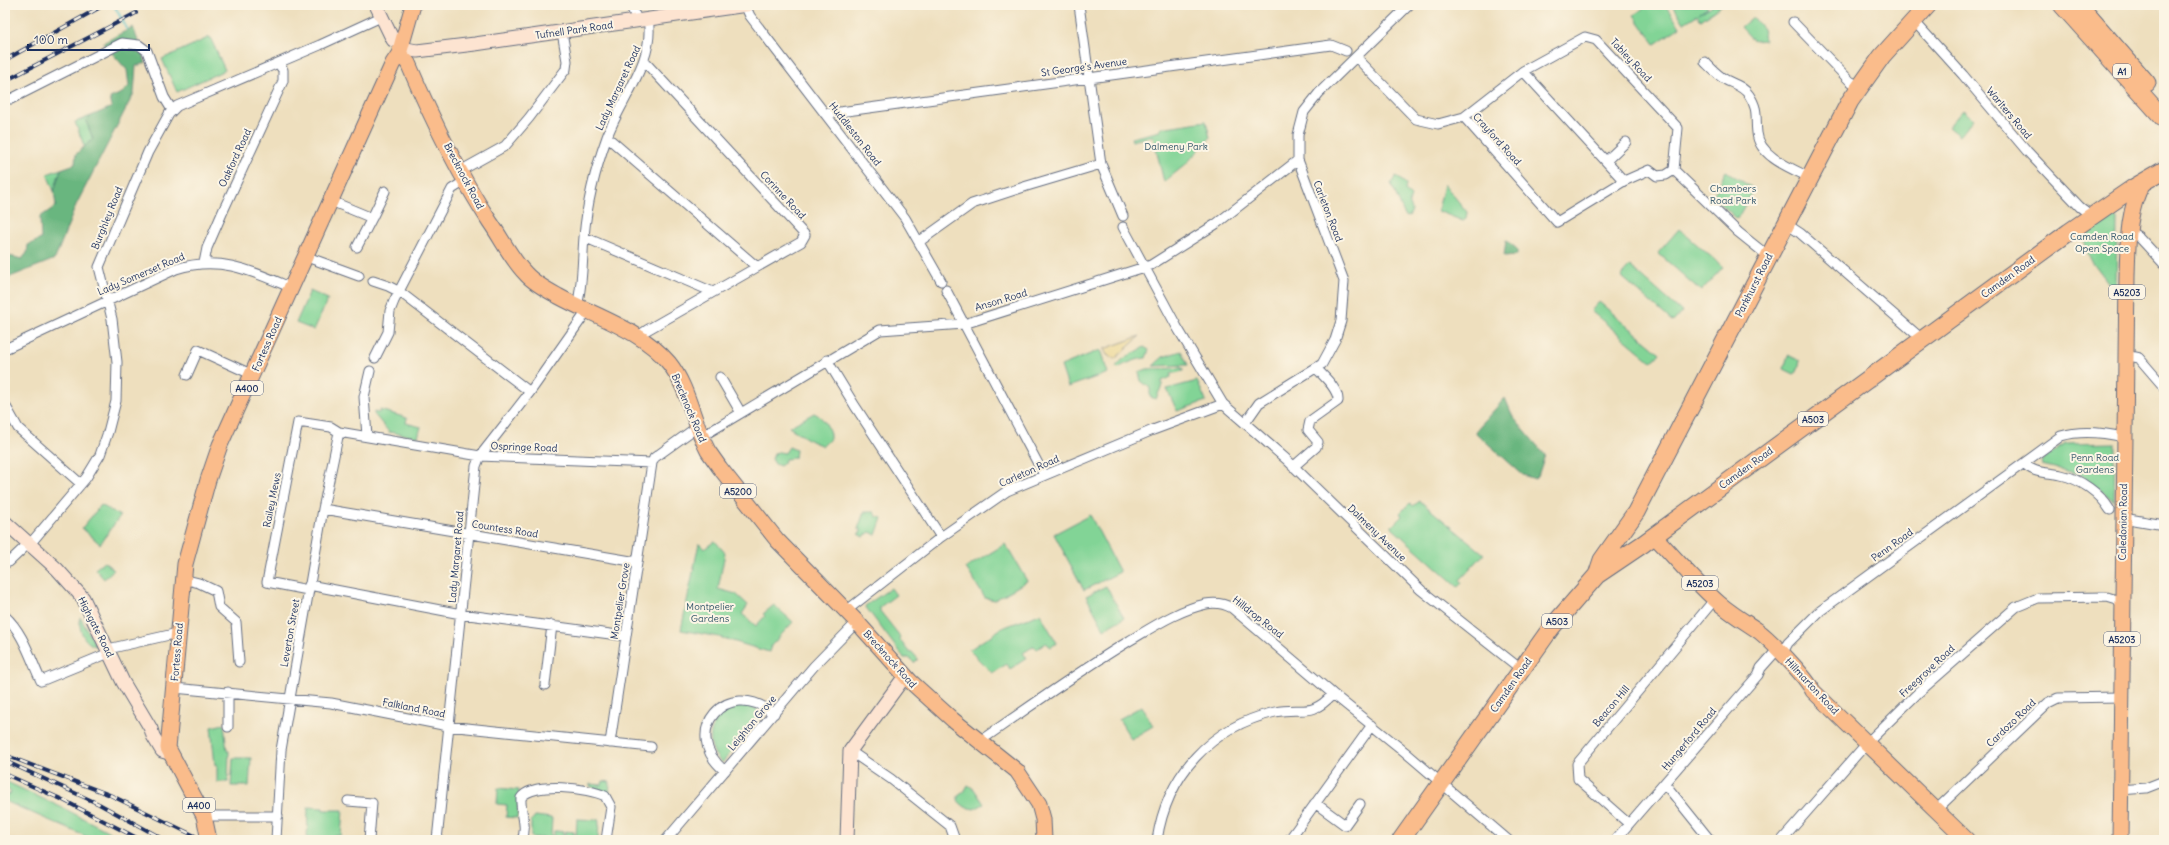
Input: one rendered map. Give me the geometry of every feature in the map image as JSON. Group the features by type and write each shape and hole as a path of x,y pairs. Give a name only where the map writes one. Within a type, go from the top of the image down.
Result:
{"highway":[{"name":"Parkhurst Road","path":"1597,575 1602,560 1636,512 1809,177 1859,86 1882,56 1928,5"},
{"name":"A1","path":"2062,5 2164,119"},
{"name":"A1","path":"2079,5 2164,102"},
{"name":"Camden Road","path":"1401,840 1551,628 1597,575 1654,536 2092,216 2164,170"},
{"path":"1636,512 1638,521 1654,536"}],"main road":[{"name":"A400","path":"401,49 412,5"},
{"name":"Brecknock Road","path":"401,49 463,176 482,210 522,270 530,278 582,309 638,336 660,353 670,365 689,401 699,432 720,468 765,526 804,570 857,622 905,676 928,699 1016,771 1033,792 1041,811 1044,840"},
{"name":"Fortess Road","path":"169,751 183,579 208,480 220,445 307,257 393,63 401,49"},
{"name":"Caledonian Road","path":"2120,840 2125,355 2129,231 2138,193 2143,183"},
{"name":"Hillmarton Road","path":"1654,536 1715,599 1749,627 1757,630 1780,652 1809,682 1814,691 1967,840"},
{"name":"A400","path":"169,751 204,816 209,839"}],"street":[{"path":"630,5 643,20"},
{"name":"Tufnell Park Road","path":"401,49 417,51 562,32 741,5"},
{"name":"Huddleston Road","path":"741,5 880,184 920,241 941,281"},
{"path":"1079,5 1101,164 1123,216"},
{"name":"Carleton Road","path":"1245,423 1259,403 1322,364 1335,340 1341,321 1344,281 1298,160 1298,135 1304,112 1319,93 1409,5"},
{"path":"11,99 122,43 140,45 147,51 164,97 172,110 278,63 378,11 393,40 401,49"},
{"name":"Lady Margaret Road","path":"437,840 476,466 480,456 530,392 582,309 584,237 590,188 607,137 644,61 650,43 643,20"},
{"name":"Warlters Road","path":"1914,21 1963,75 2027,152 2080,207 2092,216"},
{"path":"1793,22 1850,81 1859,86"},
{"path":"375,358 388,332 390,311 451,190 463,176 505,146 529,118 566,68 562,32"},
{"name":"Tabley Road","path":"1464,117 1523,71 1585,38 1592,37 1678,128 1674,170"},
{"name":"St George's Avenue","path":"825,114 1331,45 1346,51"},
{"name":"Crayford Road","path":"1356,58 1416,119 1438,124 1464,117 1557,222 1624,181"},
{"name":"Corinne Road","path":"638,336 801,242 804,235 644,61"},
{"path":"1705,62 1716,73 1738,84 1748,93 1756,106 1759,144 1772,156 1788,167 1809,177"},
{"name":"Oakford Road","path":"204,263 207,248 218,222 284,81 283,70 278,63"},
{"path":"1523,71 1624,181 1649,170 1657,176 1666,175 1674,170 1738,232 1768,256"},
{"name":"Burghley Road","path":"5,563 9,562 30,543 81,484 100,455 116,401 116,344 99,267 142,165 172,110"},
{"path":"607,137 757,267"},
{"path":"1606,161 1626,142"},
{"name":"Anson Road","path":"699,432 741,413 827,360 880,330 964,324 1145,267 1216,224 1298,160"},
{"path":"920,241 962,210 977,202 1101,164"},
{"path":"358,247 384,191"},
{"path":"331,201 372,218"},
{"path":"1785,223 1800,233 1923,340"},
{"name":"Dalmeny Avenue","path":"1124,227 1205,377 1223,404 1293,467 1421,590 1522,670"},
{"path":"2129,231 2139,237 2164,264"},
{"path":"584,237 714,292"},
{"path":"307,257 359,276"},
{"name":"Lady Somerset Road","path":"5,349 176,269 204,263 231,265 292,288"},
{"path":"373,281 400,292 530,392"},
{"path":"946,290 1044,475"},
{"path":"187,376 198,350 253,375"},
{"path":"2125,355 2139,358 2164,387"},
{"path":"827,360 855,406 941,537"},
{"path":"1293,467 1316,447 1318,442 1308,430 1310,421 1338,401 1336,392 1316,368"},
{"path":"367,436 364,397 370,371"},
{"path":"720,378 741,413"},
{"name":"Carleton Road","path":"846,611 941,537 1007,491 1153,430 1223,404"},
{"path":"5,405 18,428 81,484"},
{"name":"Railey Mews","path":"309,588 267,582 298,422 332,427 339,432"},
{"name":"Ospringe Road","path":"339,432 480,456 652,463"},
{"name":"Leverton Street","path":"276,840 280,750 323,509 339,432"},
{"path":"652,463 654,458 699,432"},
{"name":"Penn Road","path":"1780,652 1820,611 2065,435 2104,434 2124,437"},
{"name":"Montpelier Grove","path":"610,743 652,463"},
{"path":"2024,463 2032,470 2063,475 2086,486 2106,503 2110,510"},
{"name":"Countess Road","path":"323,509 637,562"},
{"path":"2123,518 2164,525"},
{"name":"Highgate Road","path":"5,522 58,569 80,594 90,611 131,698 151,729 152,736 162,751 169,751"},
{"path":"183,579 199,583 216,591 219,607 236,622 239,662"},
{"path":"309,588 461,614 625,636"},
{"name":"Freegrove Road","path":"1782,840 1867,743 1924,687 2019,605 2038,598 2107,597 2117,600 2122,606"},
{"name":"Beacon Hill","path":"1629,824 1578,779 1577,764 1715,599"},
{"name":"Hilldrop Road","path":"980,741 1099,660 1154,626 1187,610 1214,603 1223,604 1232,608 1333,694 1406,752 1495,836 1508,840"},
{"path":"5,616 12,622 21,638 41,681 108,651 178,633"},
{"name":"Leighton Grove","path":"666,840 814,666 857,622"},
{"path":"545,685 552,625"},
{"name":"Hungerford Road","path":"1615,840 1780,652"},
{"path":"847,840 850,751 905,676"},
{"name":"Falkland Road","path":"174,688 290,698 330,703 448,726 651,747"},
{"path":"228,692 228,727"},
{"path":"1157,840 1160,822 1167,799 1179,777 1193,759 1222,734 1255,718 1276,712 1315,709 1333,694"},
{"name":"Cardozo Road","path":"1936,810 2048,703 2058,698 2121,697"},
{"path":"725,771 712,758 706,741 708,724 716,712 728,703 744,700 760,704 774,714"},
{"path":"1289,840 1372,725"},
{"path":"850,751 891,778 950,826 955,840"},
{"path":"2120,790 2146,788 2164,781"},
{"path":"1665,784 1710,840"},
{"path":"522,840 524,836 525,820 521,811 522,798 529,790 541,788 590,791 605,796 611,807 606,840"},
{"path":"348,801 372,803 369,840"},
{"path":"1315,803 1345,825 1360,804"},
{"path":"204,816 278,816"}],"green space":[{"path":"1648,5 1665,5 1680,27 1655,44 1634,15"},
{"path":"1673,5 1706,5 1708,7 1699,14 1713,5 1722,5 1701,20 1697,15 1684,23"},
{"path":"1753,17 1763,29 1765,40 1754,41 1741,27"},
{"path":"133,27 146,63 136,66 134,93 76,205 55,259 5,279 5,257 9,256 22,259 27,253 28,245 41,239 40,217 56,206 54,191 61,169 75,164 76,154 93,139 86,121 91,116 112,107 110,98 122,93 129,86 127,70 103,43"},
{"path":"210,37 225,70 177,92 162,59"},
{"path":"1963,110 1973,119 1959,136 1948,127"},
{"path":"91,116 86,121 93,139 85,148 75,122"},
{"name":"Dalmeny Park","path":"1206,121 1210,138 1185,165 1164,182 1153,136 1132,141 1131,138 1160,131 1160,128"},
{"path":"61,169 54,191 47,174"},
{"name":"Chambers Road Park","path":"1726,171 1754,189 1737,219 1713,196"},
{"path":"1396,176 1406,184 1405,191 1411,196 1409,202 1412,210 1409,217 1405,216 1391,183"},
{"path":"1444,184 1467,212 1466,219 1463,221 1438,211"},
{"name":"Camden Road Open Space","path":"2111,217 2117,219 2116,293 2086,253 2085,235"},
{"path":"1679,229 1723,267 1701,291 1658,253"},
{"path":"1506,240 1517,249 1517,255 1504,256"},
{"path":"1630,266 1682,312 1673,322 1621,276"},
{"path":"310,291 328,299 314,330 296,323"},
{"path":"1599,302 1660,353 1652,362 1591,311"},
{"path":"1144,347 1149,350 1146,358 1119,368 1116,367 1125,358"},
{"path":"1100,350 1108,373 1068,387 1061,366"},
{"path":"1181,351 1188,365 1153,366 1163,357"},
{"path":"1788,355 1800,361 1797,372 1794,374 1784,369"},
{"path":"1183,368 1183,371 1171,374 1171,377 1162,381 1162,385 1156,399 1150,397 1150,388 1141,381 1139,372 1147,369"},
{"path":"1197,381 1206,401 1177,411 1167,389"},
{"path":"1505,398 1513,417 1545,455 1538,476 1535,479 1523,475 1476,433 1477,429"},
{"path":"380,410 407,418 406,423 421,427 418,437 389,432 374,414 374,412 379,413"},
{"path":"814,413 823,420 828,427 830,439 823,446 811,441 789,427"},
{"name":"Penn Road Gardens","path":"2115,443 2114,501 2080,474 2042,465 2041,461 2065,444"},
{"path":"789,447 796,450 795,458 785,459 784,463 780,466 775,464 772,459 774,454 778,452 785,453"},
{"path":"1420,501 1484,554 1460,580 1462,583 1458,587 1391,527 1402,516 1400,513 1410,503 1413,506"},
{"path":"101,505 120,516 100,544 82,528"},
{"path":"864,512 874,512 876,516 882,518 876,535 870,532 863,537 858,534 861,532 861,529 858,529"},
{"path":"1090,515 1120,572 1084,590 1054,534"},
{"name":"Montpelier Gardens","path":"715,541 725,553 718,589 736,594 748,605 742,614 756,626 765,616 763,614 774,605 793,622 771,646 769,652 719,637 681,630 699,543 704,549"},
{"path":"1005,544 1027,581 995,600 985,598 966,568"},
{"path":"104,562 114,570 104,579 95,569"},
{"path":"1106,586 1124,618 1104,629 1086,596"},
{"path":"891,588 896,595 880,607 880,611 899,635 900,640 908,651 912,652 918,659 914,663 909,658 904,658 865,606"},
{"path":"1040,614 1057,643 1051,647 1046,643 1037,649 1034,646 1023,653 1027,658 1010,669 1007,664 992,673 969,650 1002,628"},
{"path":"80,617 96,646 92,645 85,639 81,631"},
{"path":"736,705 751,706 764,713 722,763 712,747 712,730 720,715"},
{"path":"1142,706 1153,726 1131,739 1119,719"},
{"path":"224,724 227,751 229,751 228,782 217,782 217,765 215,765 211,727"},
{"path":"233,758 251,758 249,786 231,786"},
{"path":"5,781 67,810 125,840 94,840 5,801 5,794 9,795 11,792 5,788"},
{"path":"603,781 610,782 609,796 590,786 590,784 602,785"},
{"path":"968,785 974,789 984,804 974,809 965,807 958,801 958,796 964,792"},
{"path":"498,788 519,790 517,818 506,817 507,805 497,804"},
{"path":"308,807 323,808 323,810 343,810 341,836 336,835 336,840 307,840"},
{"path":"535,816 552,818 551,836 554,836 554,831 563,831 563,840 531,837 531,821"},
{"path":"577,819 599,820 598,840 565,840 565,831 574,832 574,838 576,838"}],"sand":[{"path":"1140,336 1115,359 1107,355 1104,349"}],"waterway":[{"path":"114,5 127,29"}],"railway":[{"path":"5,60 104,5"},
{"path":"5,81 136,13"},
{"path":"5,755 110,795 195,836"},
{"path":"5,761 99,804 165,840"},
{"path":"5,774 61,799 141,840"}]}
